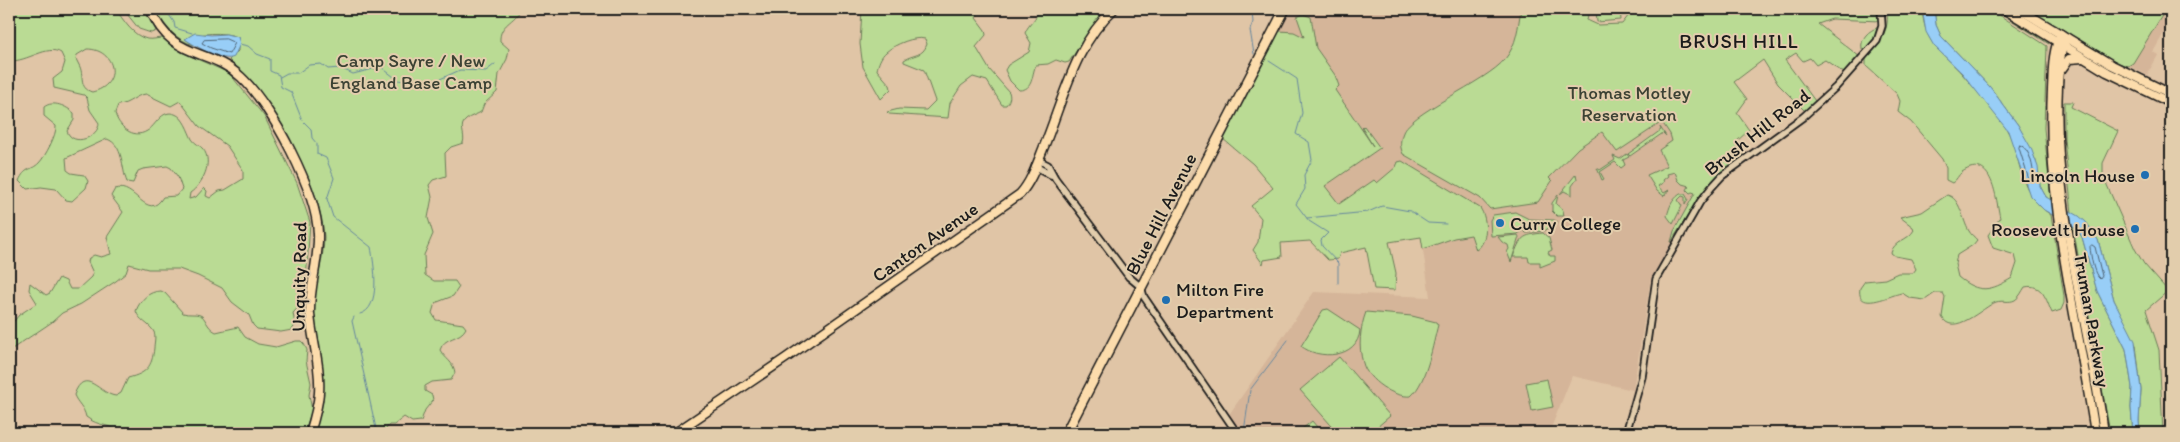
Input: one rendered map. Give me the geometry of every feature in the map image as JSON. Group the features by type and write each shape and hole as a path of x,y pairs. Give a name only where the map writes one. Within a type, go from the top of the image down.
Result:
{"highway":[{"name":"Blue Hill Avenue","path":"1066,433 1285,9"}],"main road":[{"name":"Unquity Road","path":"150,9 160,26 176,44 226,66 248,84 278,128 310,193 318,228 318,252 310,312 319,390 310,433"},
{"name":"Canton Avenue","path":"675,433 786,358 1015,198 1025,189 1085,45 1098,25 1114,9"},
{"path":"2004,9 2171,94"},
{"path":"2019,9 2085,58 2121,79 2171,103"},
{"name":"Truman Parkway","path":"2060,202 2058,120 2062,40"},
{"name":"Truman Parkway","path":"2062,40 2053,65 2051,112 2063,224 2095,433"},
{"path":"2059,75 2066,61 2074,58 2085,58"},
{"name":"Truman Parkway","path":"2063,224 2104,433"}],"street":[{"name":"Brush Hill Road","path":"1626,433 1642,377 1655,283 1665,261 1700,202 1722,176 1803,117 1842,81 1877,41 1882,26 1882,9"},
{"path":"1037,163 1048,165 1055,178 1129,277 1141,287 1144,297 1237,433"}],"shaded area":[{"name":"Curry College","path":"1291,9 1535,9 1681,102 1719,175 1700,197 1651,278 1633,390 1572,376 1551,428 1557,433 1240,433 1228,416 1314,292 1430,297 1420,230 1320,220 1223,139"},
{"path":"2164,9 2171,9 2171,21 2153,52 2158,55 2147,75 2129,66"}],"green space":[{"path":"9,9 116,9 137,35 149,39 163,38 181,52 229,73 264,116 297,183 310,222 305,297 293,313 295,325 292,330 281,332 257,329 249,315 232,302 222,288 198,276 179,269 148,269 129,264 126,273 116,281 81,304 62,313 9,351 9,327 19,315 37,303 29,290 30,283 46,295 50,293 59,278 66,281 70,289 78,289 93,273 88,262 89,258 94,255 101,257 111,254 107,237 123,212 111,196 115,189 122,188 129,191 146,204 152,206 157,204 163,197 176,196 182,189 178,177 167,166 138,171 133,183 127,182 119,152 116,146 107,139 66,158 67,170 71,173 84,175 88,181 86,188 72,201 66,200 56,189 41,187 27,189 19,181 24,173 41,160 56,130 56,126 44,116 44,107 55,104 67,108 74,113 74,120 67,131 75,139 85,139 95,133 99,123 90,110 87,98 84,95 54,88 53,79 62,72 65,62 61,53 56,51 43,52 16,61 9,61","holes":["87,49 104,55 110,61 112,68 112,75 108,82 102,88 92,92 85,88 80,66 76,59 77,55","146,94 171,106 180,101 199,126 227,146 243,170 243,179 225,190 219,191 210,198 206,196 207,191 204,188 196,197 189,199 190,193 199,185 205,173 207,160 203,149 193,141 181,118 175,114 166,114 150,129 137,134 127,130 119,123 115,113 118,105"]},
{"path":"123,9 145,9 156,31 151,33 139,29"},
{"name":"Camp Sayre / New England Base Camp","path":"155,9 521,9 500,35 500,41 509,49 507,59 499,74 497,92 484,104 481,112 469,117 464,122 462,128 463,143 451,147 445,153 446,176 433,180 429,185 432,197 428,218 433,234 424,255 425,275 434,281 455,281 459,287 453,296 435,303 432,313 436,320 463,324 466,328 460,335 445,342 440,350 451,363 455,373 451,380 432,382 425,386 425,391 432,395 433,400 425,410 421,421 412,422 404,417 394,425 389,425 383,433 314,433 319,416 321,386 314,300 324,237 317,200 290,140 269,104 251,81 229,60 238,51 238,37 225,34 198,35 185,39 194,45 187,43 171,31"},
{"path":"862,9 980,9 976,18 985,30 986,35 976,47 989,69 1009,92 1010,98 1008,102 1006,105 1002,105 987,81 973,77 961,86 950,103 948,118 889,114 887,112 899,109 926,110 935,101 924,70 904,62 907,58 923,51 927,44 925,39 921,38 905,41 894,46 884,54 877,70 890,85 891,89 881,99 863,67 860,44"},
{"path":"1038,9 1108,9 1092,27 1069,62 1065,63 1056,60 1048,64 1036,65 1030,85 1019,90 1010,81 1005,70 1008,65 1029,52 1031,43 1025,33 1038,13"},
{"name":"Thomas Motley Reservation","path":"1521,9 1589,9 1587,20 1598,25 1622,24 1629,15 1628,9 1877,9 1880,21 1832,19 1818,24 1860,57 1844,73 1825,60 1816,65 1810,58 1803,61 1796,53 1785,60 1815,101 1805,111 1778,84 1763,60 1734,82 1747,99 1737,113 1749,130 1735,143 1744,156 1719,175 1704,190 1671,242 1674,231 1695,193 1690,193 1687,190 1689,186 1682,184 1678,180 1675,172 1667,174 1668,176 1663,180 1664,182 1658,186 1664,193 1669,190 1664,196 1657,191 1647,175 1667,166 1659,150 1672,141 1662,122 1617,152 1602,132 1578,148 1549,178 1552,181 1538,202 1490,209 1480,198 1403,154 1401,147 1402,135 1417,117 1482,78 1505,59 1515,42"},
{"path":"1596,9 1620,9 1621,20 1597,22"},
{"path":"1886,9 1922,9 1930,40 1988,104 2009,134 2025,183 2039,205 2051,215 2064,296 2061,310 2052,313 2046,298 2040,290 2031,286 2025,287 2020,296 2015,300 1996,302 1968,319 1953,324 1947,323 1942,317 1945,297 1943,293 1935,293 1925,300 1910,298 1902,293 1876,301 1863,300 1860,296 1860,288 1865,281 1885,279 1898,273 1913,273 1916,269 1911,259 1895,256 1891,253 1895,245 1914,230 1913,227 1900,217 1922,212 1947,195 1955,200 1969,231 1977,240 1973,245 1957,255 1955,264 1958,277 1972,286 1985,289 1991,288 2012,278 2017,263 2015,255 1993,248 1988,235 2000,218 1994,190 1987,173 1980,168 1972,167 1962,172 1952,183 1946,180 1946,168 1942,159 1911,122 1898,112 1900,101 1897,94 1866,66 1866,59 1883,36 1887,23"},
{"path":"1934,9 1990,9 2047,46 2044,128 2051,201 2046,197 2040,186 2036,161 2018,125 1990,87 1941,36 1936,25"},
{"path":"1994,9 1999,9 2043,36 2049,44"},
{"path":"2025,9 2166,9 2133,63 2128,66 2118,63"},
{"path":"1303,14 1311,17 1316,48 1335,75 1339,86 1335,90 1373,146 1362,128 1364,126 1380,148 1325,186 1339,204 1374,180 1377,183 1396,167 1398,162 1402,161 1480,208 1483,213 1486,230 1483,242 1476,250 1471,235 1454,238 1423,249 1421,237 1389,242 1396,273 1395,290 1374,289 1366,247 1340,253 1338,259 1328,260 1310,241 1281,243 1282,257 1264,260 1263,264 1253,250 1258,242 1261,218 1251,206 1273,188 1253,164 1223,139 1279,31 1294,32 1304,37 1297,17"},
{"path":"1879,27 1874,40 1866,51 1862,49 1862,41 1866,35"},
{"path":"2064,102 2073,102 2071,107 2118,131 2103,163 2103,176 2135,249 2144,264 2168,291 2146,310 2159,350 2163,433 2140,433 2141,390 2136,345 2114,300 2098,240 2086,222 2072,213 2064,140"},
{"path":"1660,127 1666,136 1663,133 1630,156 1628,154 1661,130"},
{"path":"1627,154 1629,157 1623,160 1625,165 1621,168 1615,162 1600,172 1604,179 1602,180 1597,168 1600,170 1615,160 1613,156 1620,159"},
{"path":"1576,174 1577,179 1572,186 1572,195 1564,191 1560,194"},
{"path":"1680,194 1685,194 1688,199 1685,205 1685,197 1682,196 1678,200 1682,206 1673,224 1667,216 1671,204"},
{"path":"1558,195 1556,204 1563,210 1564,216 1557,216 1552,211 1552,203"},
{"path":"1515,212 1529,219 1554,220 1558,222 1544,231 1526,233 1523,230 1518,234 1491,236 1490,220 1493,215"},
{"path":"2073,227 2082,237 2097,291 2126,349 2132,387 2133,433 2110,433"},
{"path":"1543,233 1549,238 1552,250 1548,252 1550,256 1555,256 1555,261 1540,267 1540,262 1529,262 1528,257 1513,257 1523,238"},
{"path":"1518,235 1511,262 1507,252 1509,249 1508,245 1498,237"},
{"path":"161,291 183,313 202,316 210,328 216,332 238,327 245,337 258,344 276,347 301,341 307,350 306,361 311,383 309,395 312,410 304,433 122,433 86,417 84,410 74,395 78,386 83,382 88,382 116,396 121,393 128,378 140,374 150,365 155,334 139,317 136,311 146,297"},
{"path":"1328,309 1360,330 1358,340 1352,347 1336,354 1327,355 1308,351 1301,346 1323,310"},
{"path":"1366,312 1412,316 1436,322 1438,325 1425,372 1417,390 1411,396 1397,394 1382,387 1370,376 1366,369 1361,357 1360,344 1362,324"},
{"path":"1339,357 1390,416 1370,433 1338,433 1300,390"},
{"path":"1547,379 1553,407 1532,411 1526,383"},
{"path":"1312,421 1322,433 1297,433"}],"water":[{"path":"1922,9 1934,9 1936,25 1941,36 1990,87 2018,125 2031,148 2038,167 2040,186 2046,197 2079,216 2086,222 2098,240 2114,300 2135,341 2141,390 2140,433 2133,433 2132,387 2126,349 2097,291 2082,237 2077,229 2044,210 2030,196 2008,131 1962,73 1934,46 1926,32"},
{"path":"195,33 226,34 238,37 240,44 234,57 224,58 195,46 185,39"}],"waterway":[{"path":"165,9 174,22 175,28 192,33"},
{"path":"1247,9 1252,13 1253,22 1250,30 1254,54"},
{"path":"1850,11 1855,9"},
{"path":"239,44 248,46 257,54 270,59 270,71 279,75 281,87 291,92 302,120 311,129 312,138 317,144 317,154 326,158 334,178 327,199 333,217 371,247 375,274 374,295 367,310 360,314"},
{"path":"1269,61 1297,79 1302,113 1296,134 1309,142 1312,160 1304,175 1305,189 1296,204 1309,221 1328,233 1321,240 1322,246 1338,263 1338,283"},
{"path":"280,77 287,73 298,73 309,65 321,64 328,69 340,68 353,74 381,67 398,80 429,84 460,70 486,71 495,64"},
{"path":"1307,218 1368,212 1382,206 1410,211 1428,223 1446,224"},
{"path":"354,317 352,321 377,433"},
{"path":"1244,432 1250,390 1288,340"}],"place":[{"name":"Lincoln House","path":"2145,175"},
{"name":"Curry College","path":"1500,223"},
{"name":"Roosevelt House","path":"2135,229"},
{"name":"Milton Fire Department","path":"1166,300"}],"district":[{"name":"BRUSH HILL","path":"1739,41"}]}
